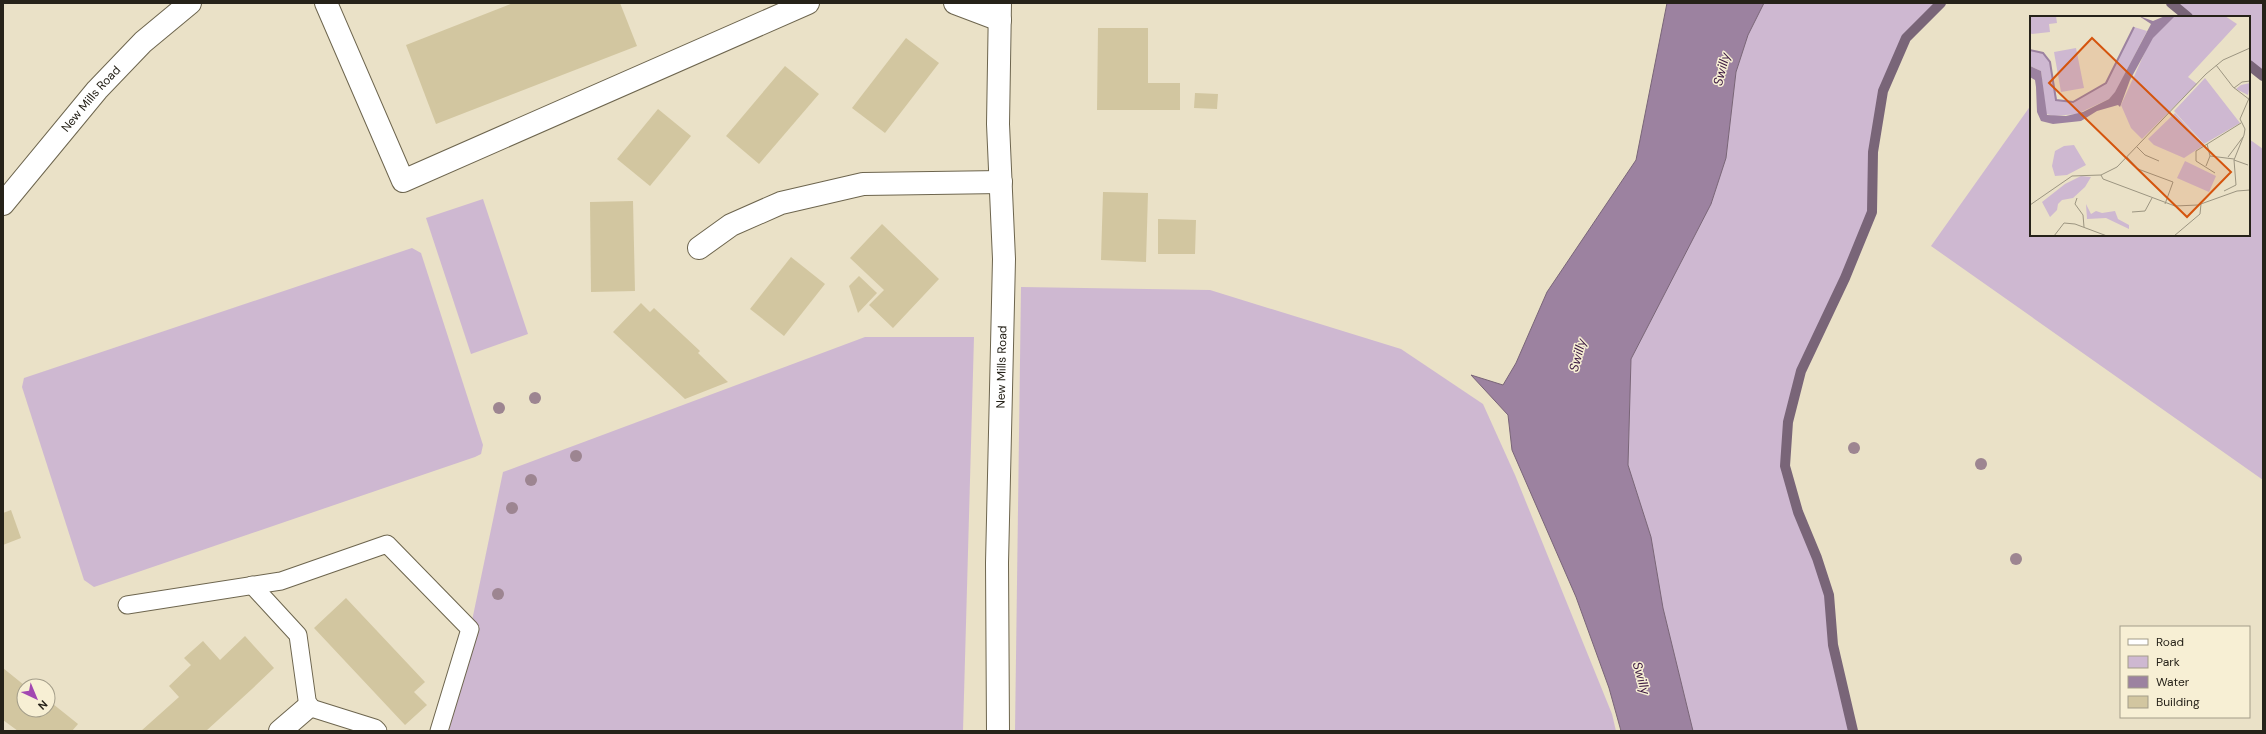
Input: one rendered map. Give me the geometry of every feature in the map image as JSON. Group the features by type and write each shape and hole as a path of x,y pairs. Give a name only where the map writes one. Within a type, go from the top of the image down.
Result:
{"street":[{"name":"New Mills Road","path":"3,204 97,90 144,42 190,3"},
{"path":"326,3 403,180 808,3"},
{"path":"955,3 1000,12"},
{"name":"New Mills Road","path":"998,731 997,563 1004,259 998,124 1000,12"},
{"path":"699,248 730,225 781,203 863,184 1001,182"},
{"path":"280,731 308,707"}],"lane":[{"path":"127,605 281,580 387,544 470,629 439,731"},
{"path":"252,585 298,635 308,707 375,728 378,731"}],"green space":[{"path":"1764,3 1941,3 1906,38 1883,91 1873,152 1872,212 1845,278 1801,371 1788,422 1785,466 1798,512 1817,558 1829,595 1833,645 1853,731 1693,731 1663,608 1651,537 1628,465 1631,359 1711,204 1726,158 1736,72 1748,35"},
{"path":"2171,3 2263,3 2263,76 2250,66 2250,16 2187,16"},
{"path":"2030,106 2030,236 2250,236 2250,140 2263,149 2263,480 1931,246"},
{"path":"483,199 528,334 471,354 426,218"},
{"path":"412,248 421,253 483,445 481,454 94,587 84,580 22,387 24,378"},
{"path":"1021,287 1210,290 1401,349 1483,404 1515,475 1612,714 1616,731 1015,731"},
{"path":"865,337 974,337 963,731 449,731 503,472"}],"water":[{"name":"Swilly","path":"1667,3 1764,3 1748,35 1736,72 1726,158 1711,204 1631,359 1628,465 1651,537 1663,608 1693,731 1621,731 1609,688 1576,597 1512,450 1508,415 1471,375 1503,385 1516,363 1547,292 1636,160"}],"building":[{"path":"513,3 620,3 637,46 436,124 406,45"},
{"path":"1098,28 1148,28 1148,83 1180,83 1180,110 1097,110"},
{"path":"906,38 939,63 885,133 852,108"},
{"path":"785,66 819,94 759,164 726,136"},
{"path":"1195,93 1218,94 1217,109 1194,108"},
{"path":"658,109 691,136 650,186 617,159"},
{"path":"1103,192 1148,193 1146,262 1101,260"},
{"path":"633,201 635,291 591,292 590,202"},
{"path":"1158,219 1196,220 1195,254 1158,254"},
{"path":"882,224 939,279 893,328 869,305 884,290 850,258"},
{"path":"791,257 825,284 784,336 750,309"},
{"path":"859,276 877,293 858,313 849,286"},
{"path":"641,303 650,312 654,308 700,351 698,353 728,382 685,399 613,332"},
{"path":"11,510 21,538 3,545 3,513"},
{"path":"346,598 425,682 414,692 427,705 405,725 314,628"},
{"path":"245,636 274,668 252,689 206,731 141,731 179,697 169,686 191,665 184,658 203,641 220,660"},
{"path":"3,668 16,679 16,718 56,718 56,706 78,724 72,731 18,731 3,720"}],"waterway":[{"path":"1853,731 1833,645 1829,595 1817,558 1798,512 1785,466 1788,422 1801,371 1845,278 1872,212 1873,152 1883,91 1906,38 1941,3"},
{"path":"2171,3 2187,16"},
{"path":"2250,66 2263,76"}]}
